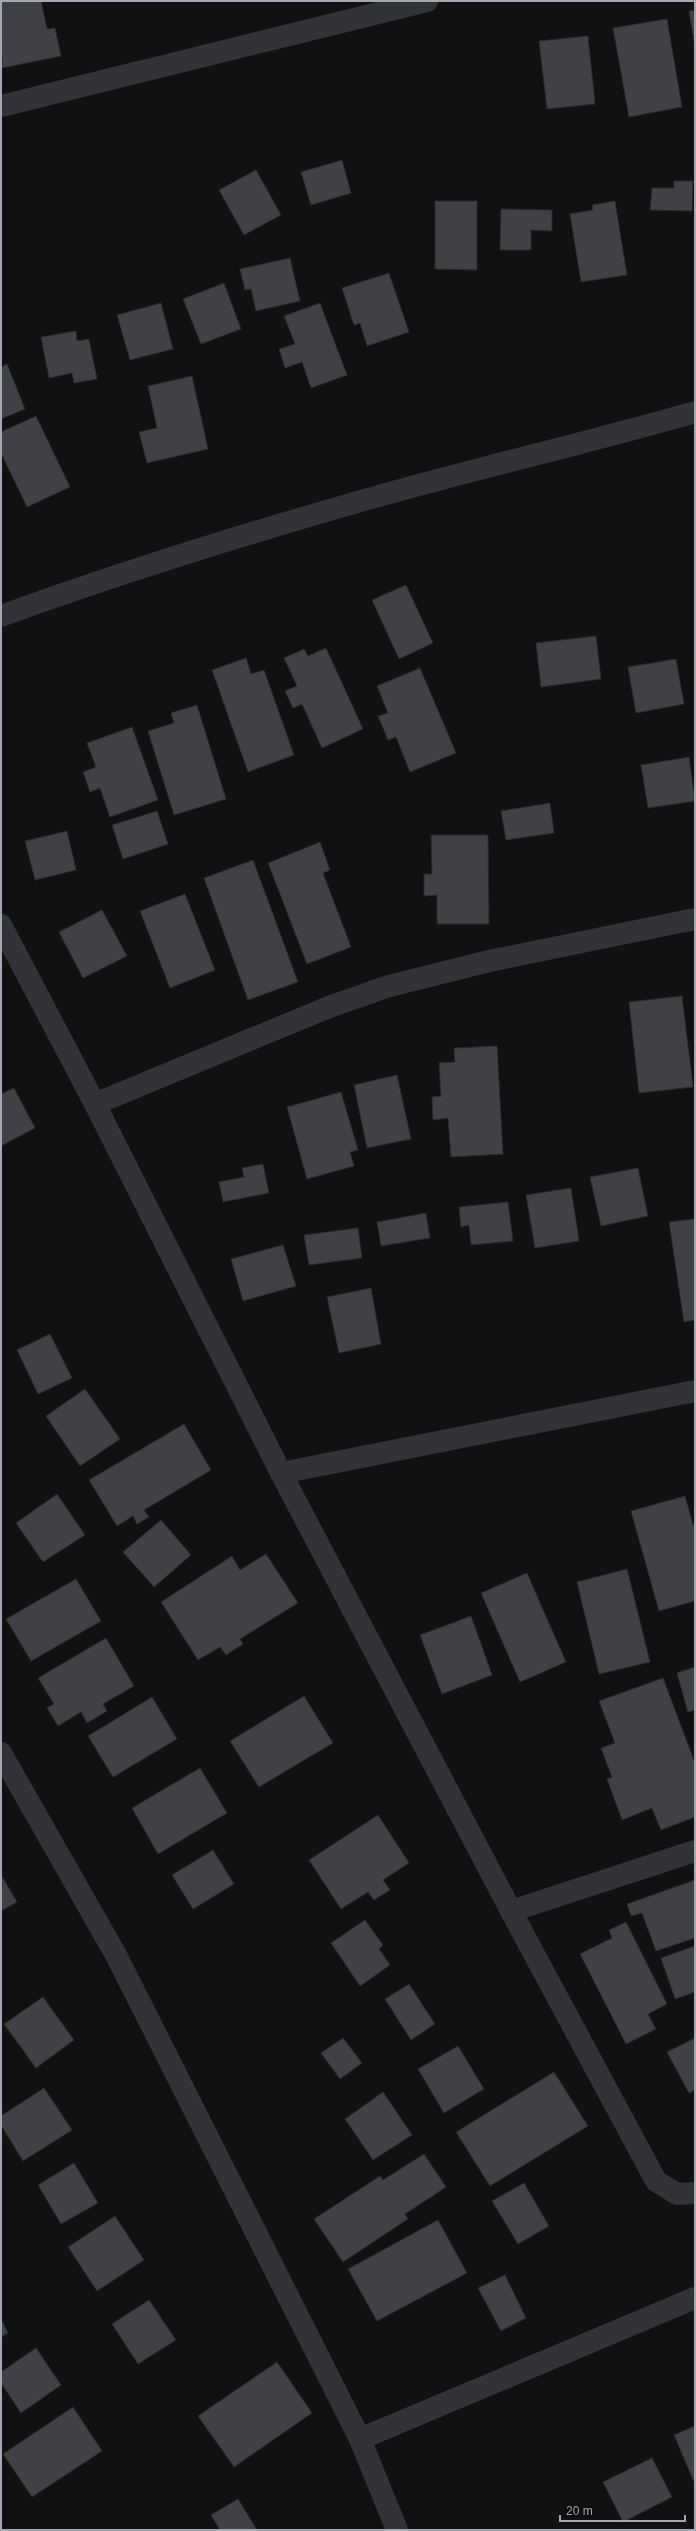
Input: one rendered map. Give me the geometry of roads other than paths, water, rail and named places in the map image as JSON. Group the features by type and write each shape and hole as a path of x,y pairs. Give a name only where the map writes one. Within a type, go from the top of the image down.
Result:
{"street":[{"path":"1,106 426,1"},
{"path":"1,616 100,579 362,500 597,440 695,412"},
{"path":"96,1104 329,1007 389,986 489,961 695,919"},
{"path":"1,925 96,1104 281,1473 511,1911 656,2181 677,2194 695,2193"},
{"path":"281,1473 695,1391"},
{"path":"1,1753 116,1955 360,2439 397,2530"},
{"path":"511,1911 695,1851"},
{"path":"360,2439 695,2298"}]}
